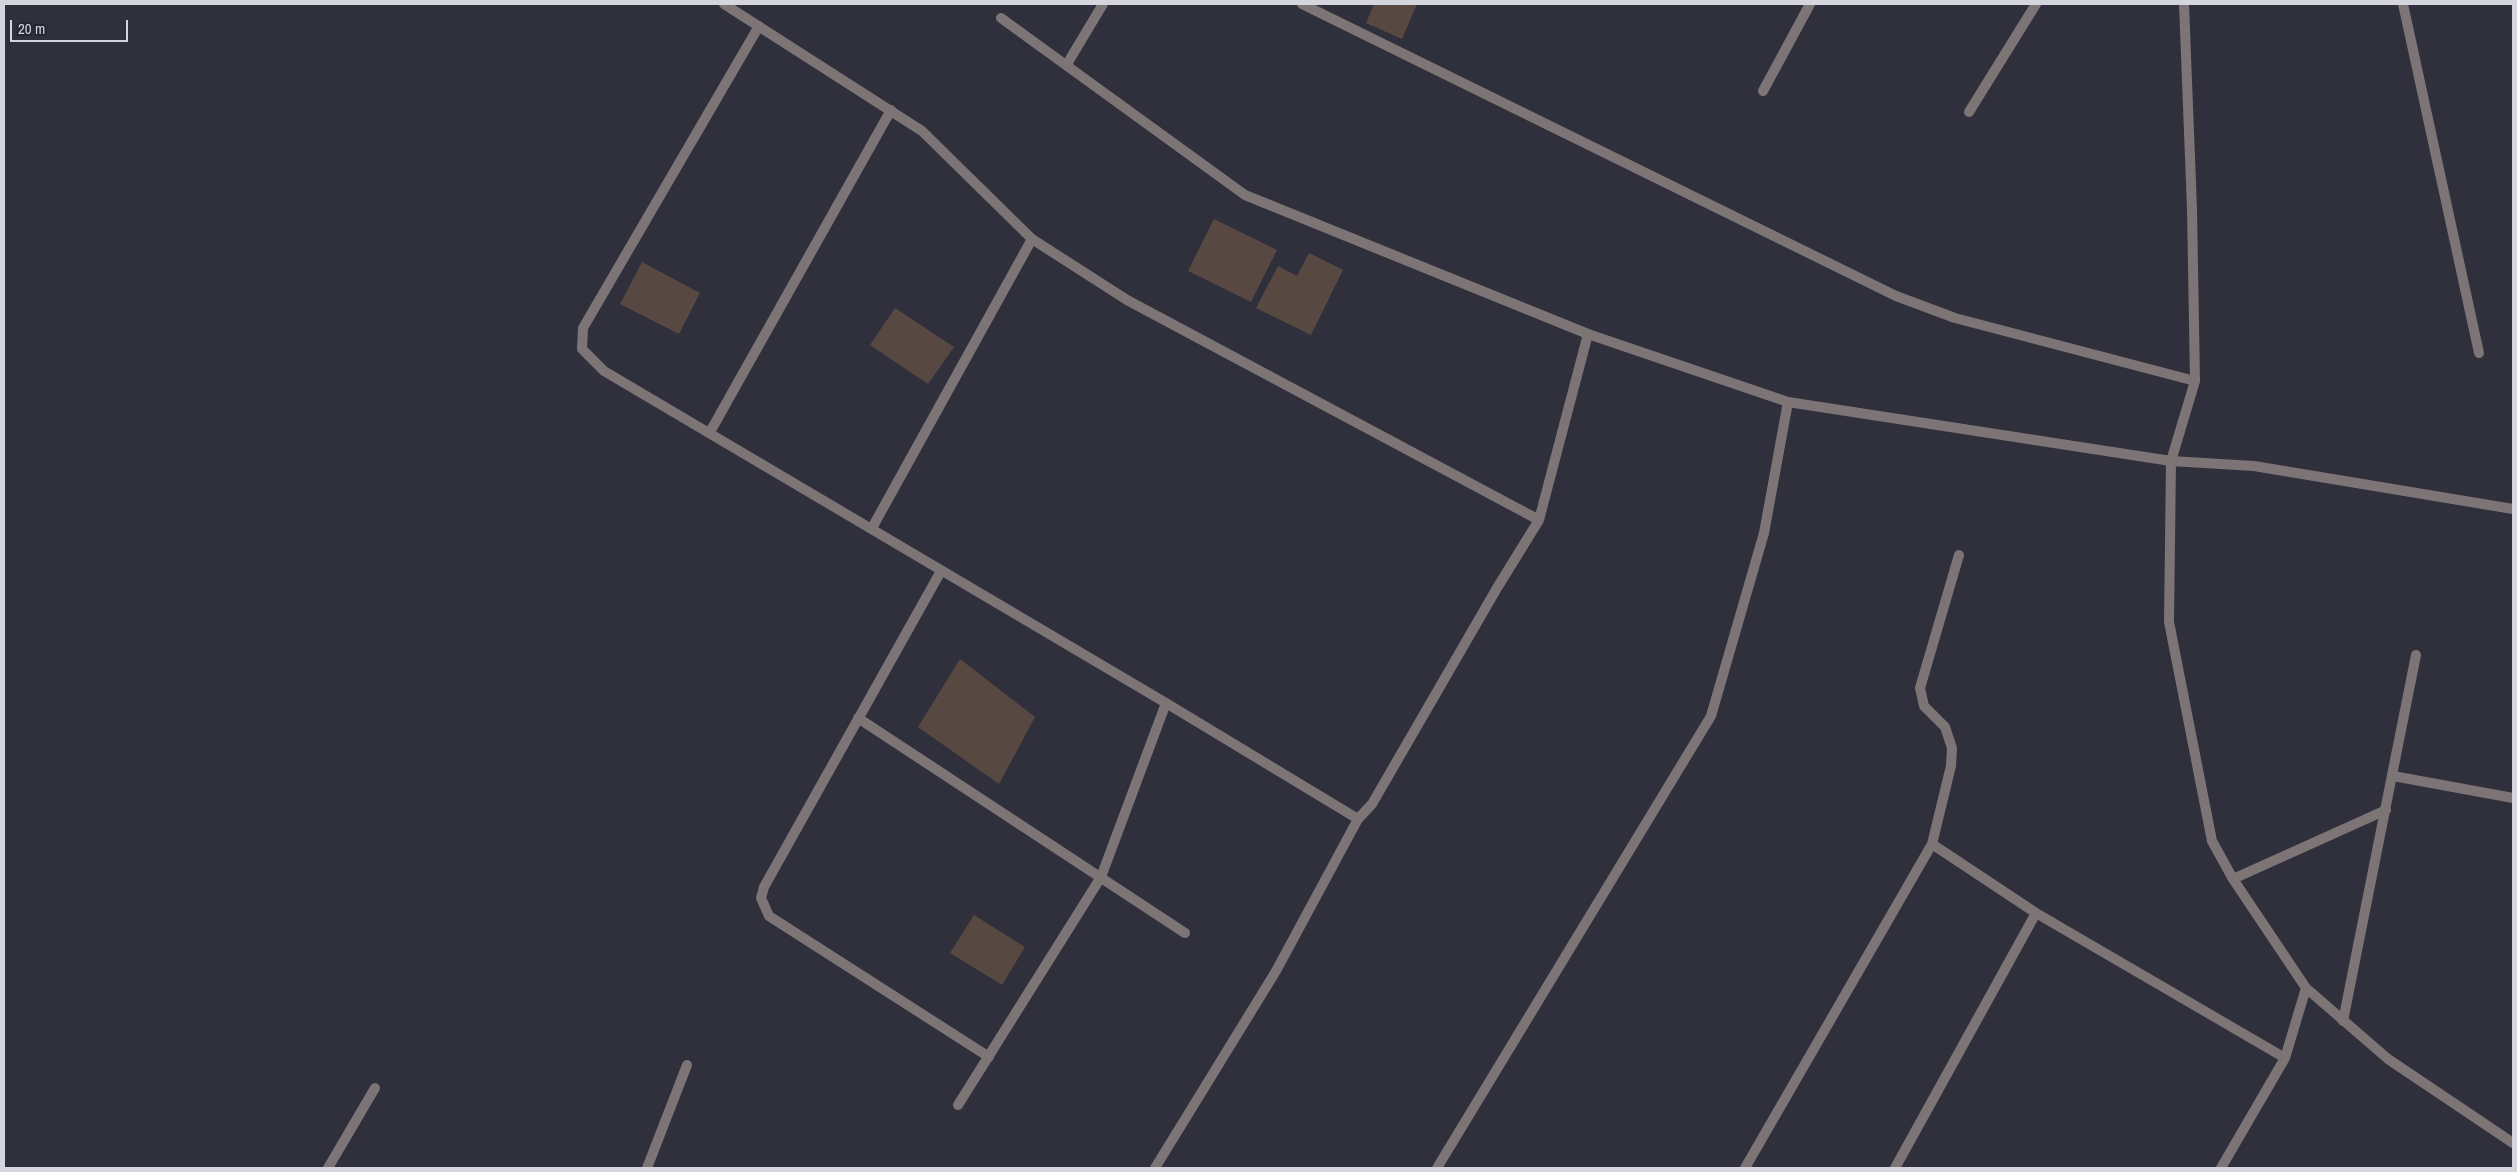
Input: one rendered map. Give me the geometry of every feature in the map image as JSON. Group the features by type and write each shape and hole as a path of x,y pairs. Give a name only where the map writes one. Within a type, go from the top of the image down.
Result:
{"street":[{"path":"724,4 922,131 1032,239 1127,300 1539,520"},
{"path":"1066,64 1103,4"},
{"path":"1302,4 1896,296 1955,318 2195,381"},
{"path":"1763,91 1810,4"},
{"path":"1969,112 2036,4"},
{"path":"2184,4 2192,209 2195,381 2170,461 2169,622 2212,841 2233,879 2306,988 2388,1059 2513,1143"},
{"path":"2403,4 2479,353"},
{"path":"1001,18 1245,195 1588,334 1788,402 2170,461 2254,466 2513,509"},
{"path":"758,26 583,328 582,349 604,371 1166,702 1358,819"},
{"path":"710,432 891,110"},
{"path":"872,528 1032,239"},
{"path":"1155,1168 1276,971 1358,819 1372,804 1497,588 1539,520 1588,334"},
{"path":"1437,1168 1711,716 1764,533 1788,402"},
{"path":"1745,1168 1932,844 1951,766 1952,748 1945,727 1924,706 1920,688 1960,555"},
{"path":"941,571 764,887 761,898 768,916 989,1057"},
{"path":"2343,1021 2416,656"},
{"path":"958,1105 1101,877 1166,702"},
{"path":"858,718 1185,933"},
{"path":"2393,776 2513,798"},
{"path":"2233,879 2386,810"},
{"path":"1932,844 2036,913 2285,1058"},
{"path":"1894,1168 2036,913"},
{"path":"2221,1168 2285,1058 2306,988"},
{"path":"646,1168 687,1065"},
{"path":"328,1168 375,1088"}],"building":[{"path":"1374,4 1417,4 1402,39 1366,23"},
{"path":"1214,219 1277,250 1251,302 1188,271"},
{"path":"1309,253 1343,270 1311,335 1256,308 1278,266 1297,276"},
{"path":"642,262 700,293 679,334 620,304"},
{"path":"895,308 954,347 928,384 870,345"},
{"path":"960,659 1035,717 999,784 918,727"},
{"path":"974,915 1025,947 1002,985 950,953"}]}
